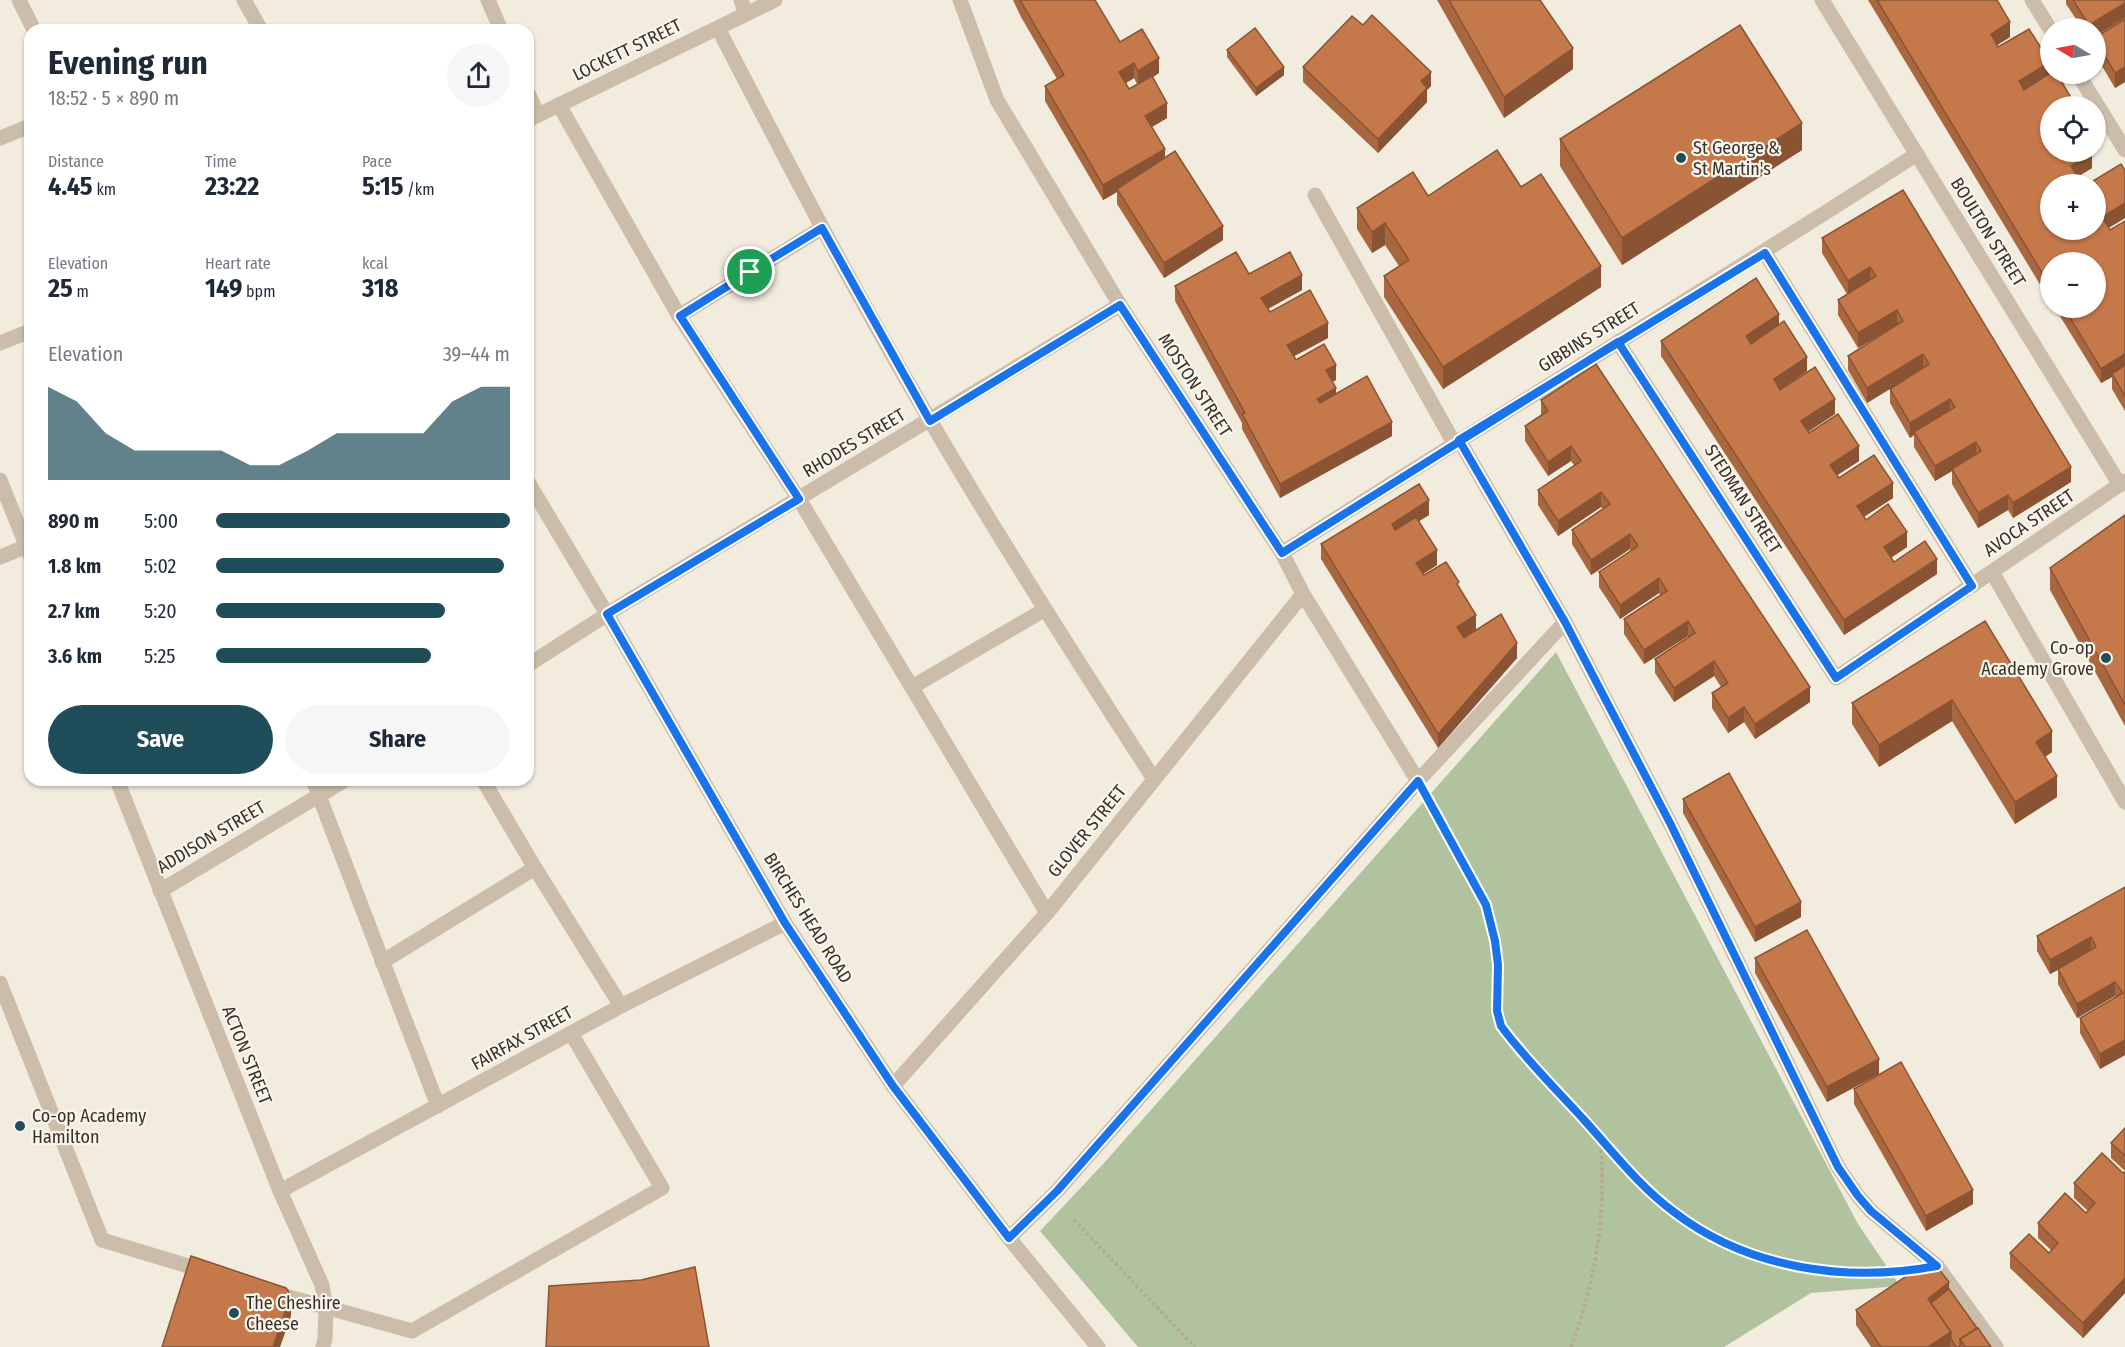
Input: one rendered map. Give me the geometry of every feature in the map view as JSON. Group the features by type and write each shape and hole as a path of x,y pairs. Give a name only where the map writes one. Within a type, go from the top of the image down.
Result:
{"street":[{"path":"19,0 31,24"},
{"path":"244,0 258,24"},
{"path":"488,0 498,24"},
{"name":"LOCKETT STREET","path":"534,118 718,28 743,7 775,0"},
{"name":"MOSTON STREET","path":"960,0 997,99 1120,305 1282,553 1304,594 1418,781"},
{"name":"BOULTON STREET","path":"1822,0 2122,483"},
{"path":"2032,0 2043,18"},
{"path":"718,28 822,228 930,421 1044,610 1154,779"},
{"path":"2084,84 2125,150"},
{"path":"559,105 680,316 799,499 1047,913"},
{"path":"0,138 24,128"},
{"name":"GIBBINS STREET","path":"1282,553 1456,442 1765,253 1917,154"},
{"path":"1315,195 1456,442 1565,622 1670,823 1838,1167 1871,1211 1937,1266 1996,1347"},
{"path":"680,316 822,228"},
{"path":"1765,253 1972,586"},
{"name":"RHODES STREET","path":"607,614 1120,305"},
{"path":"0,343 24,333"},
{"name":"STEDMAN STREET","path":"1618,342 1836,678"},
{"path":"0,480 24,537"},
{"name":"AVOCA STREET","path":"1836,678 2122,483"},
{"name":"BIRCHES HEAD ROAD","path":"534,492 785,923 893,1086 1009,1238 1098,1347"},
{"path":"0,557 24,550"},
{"path":"1992,572 2125,802"},
{"name":"GLOVER STREET","path":"893,1086 1047,913 1304,594"},
{"path":"912,687 1044,610"},
{"path":"534,660 607,614"},
{"path":"1009,1238 1051,1196 1418,781 1565,622"},
{"name":"ACTON STREET","path":"119,786 280,1191 322,1285 326,1308 323,1347"},
{"path":"316,786 438,1106"},
{"name":"ADDISON STREET","path":"160,891 335,786"},
{"path":"487,786 621,1006"},
{"path":"382,962 535,868"},
{"name":"FAIRFAX STREET","path":"280,1191 621,1006 785,923"},
{"path":"0,983 102,1240 225,1278"},
{"path":"259,1288 412,1330 662,1188 571,1033"}],"path":[{"path":"1418,781 1486,905 1498,965 1497,1011 1501,1026 1626,1169 1673,1212 1698,1229 1749,1253 1780,1263 1809,1269 1884,1274 1937,1266"},
{"path":"1571,1347 1597,1248 1602,1195 1601,1138"},
{"path":"1051,1196 1195,1347"}],"green space":[{"path":"1556,652 1858,1224 1900,1286 1811,1293 1724,1347 1138,1347 1040,1231 1104,1163"}],"building":[{"path":"1020,0 1095,0 1120,42 1142,29 1159,58 1138,71 1134,63 1119,72 1129,89 1152,76 1167,103 1145,116 1165,149 1103,185 1045,86 1064,75"},
{"path":"1449,0 1540,0 1573,48 1504,97"},
{"path":"1877,0 1997,0 2010,22 1991,34 1998,47 2029,29 2040,46 2040,68 2019,81 2024,90 2040,80 2040,84 2063,84 2070,96 2040,96 2040,162 2078,162 2071,166 2076,174 2040,174 2040,240 2106,240 2106,224 2110,230 2125,221 2125,354 2101,369 2070,318 2106,318 2106,252 2040,252 2040,269"},
{"path":"2073,0 2125,0 2125,3 2100,18 2085,18"},
{"path":"1372,15 1431,72 1421,81 1427,88 1378,139 1303,67 1352,16 1363,25"},
{"path":"2125,19 2125,67 2115,73 2106,58 2106,31"},
{"name":"St George & St Martin's","path":"1740,25 1802,123 1622,238 1560,139"},
{"path":"1255,28 1284,67 1256,88 1227,50"},
{"path":"1497,150 1521,187 1541,174 1601,266 1443,367 1384,276 1409,260 1385,223 1372,232 1357,208 1413,172 1428,196"},
{"path":"1175,151 1223,226 1164,263 1117,189"},
{"path":"2121,164 2125,170 2125,203 2106,215 2104,174"},
{"path":"1903,190 2071,467 2013,503 2008,495 1978,513 1952,469 1981,451 1976,442 1935,466 1914,432 1955,407 1950,399 1910,423 1890,389 1929,364 1923,354 1867,388 1848,356 1903,321 1897,310 1858,333 1838,300 1876,276 1870,267 1848,281 1822,238"},
{"path":"1236,252 1249,274 1290,252 1302,275 1261,298 1270,312 1310,290 1328,323 1287,345 1296,360 1324,344 1336,365 1326,370 1336,388 1317,399 1320,403 1367,376 1392,422 1280,484 1242,414 1245,413 1175,286"},
{"path":"1756,278 1779,314 1746,336 1751,344 1784,321 1807,357 1774,379 1780,390 1815,367 1835,399 1801,421 1809,433 1838,414 1859,446 1830,465 1839,478 1874,455 1893,483 1857,506 1866,520 1888,504 1907,532 1884,547 1894,562 1925,541 1937,559 1844,620 1661,341"},
{"path":"1596,364 1810,687 1755,724 1744,707 1728,718 1712,693 1728,683 1714,661 1674,688 1655,659 1695,633 1688,621 1644,650 1624,619 1667,591 1659,578 1620,605 1599,572 1638,546 1630,534 1591,560 1572,530 1610,504 1601,492 1558,521 1538,490 1581,461 1571,446 1548,462 1525,426 1548,411 1541,400"},
{"path":"2125,365 2125,396 2112,374"},
{"path":"1419,484 1429,500 1392,524 1395,530 1416,517 1437,550 1416,563 1424,575 1446,562 1459,582 1457,584 1476,615 1457,627 1464,638 1501,614 1517,643 1438,734 1321,544"},
{"name":"Co-op Academy Grove","path":"2125,515 2125,705 2050,568"},
{"path":"1985,621 2052,731 2036,742 2057,776 2015,802 1952,700 1879,745 1852,703"},
{"path":"1729,773 1801,902 1755,927 1683,799"},
{"path":"2125,887 2125,1040 2100,1054 2080,1018 2123,993 2115,982 2077,1004 2058,969 2096,947 2091,937 2050,960 2037,936"},
{"path":"1807,930 1879,1059 1827,1087 1755,958"},
{"path":"1901,1062 1973,1190 1926,1216 1854,1089"},
{"path":"2125,1128 2125,1156 2111,1143"},
{"path":"2102,1153 2123,1173 2125,1172 2125,1278 2083,1323 2010,1253 2029,1234 2049,1253 2058,1243 2038,1223 2065,1193 2086,1213 2095,1203 2074,1183"},
{"name":"The Cheshire Cheese","path":"191,1256 286,1288 291,1295 273,1347 162,1347"},
{"path":"1923,1265 1938,1268 1949,1282 1928,1299 1951,1332 1928,1347 1881,1347 1856,1310"},
{"path":"695,1267 709,1347 546,1347 549,1286 641,1280"},
{"path":"1949,1289 1977,1328 1960,1339 1960,1347 1956,1347 1951,1339 1951,1332 1931,1303"},
{"path":"1978,1328 1991,1347 1965,1347 1960,1339"}],"place":[{"name":"St George & St Martin's","path":"1681,158"},
{"name":"Co-op Academy Grove","path":"2106,658"},
{"name":"Co-op Academy Hamilton","path":"20,1126"},
{"name":"The Cheshire Cheese","path":"234,1313"}],"route":[{"path":"750,272 680,316 799,499 607,614 785,923 893,1086 1009,1238 1057,1191 1418,781 1486,905 1498,965 1497,1011 1501,1026 1508,1037 1645,1188 1673,1212 1698,1229 1749,1253 1780,1263 1809,1269 1884,1274 1937,1266 1871,1211 1838,1167 1670,823 1565,622 1459,440 1618,342 1765,253 1972,586 1836,678 1618,342 1454,443 1282,553 1120,305 930,421 822,228 750,272"}]}
